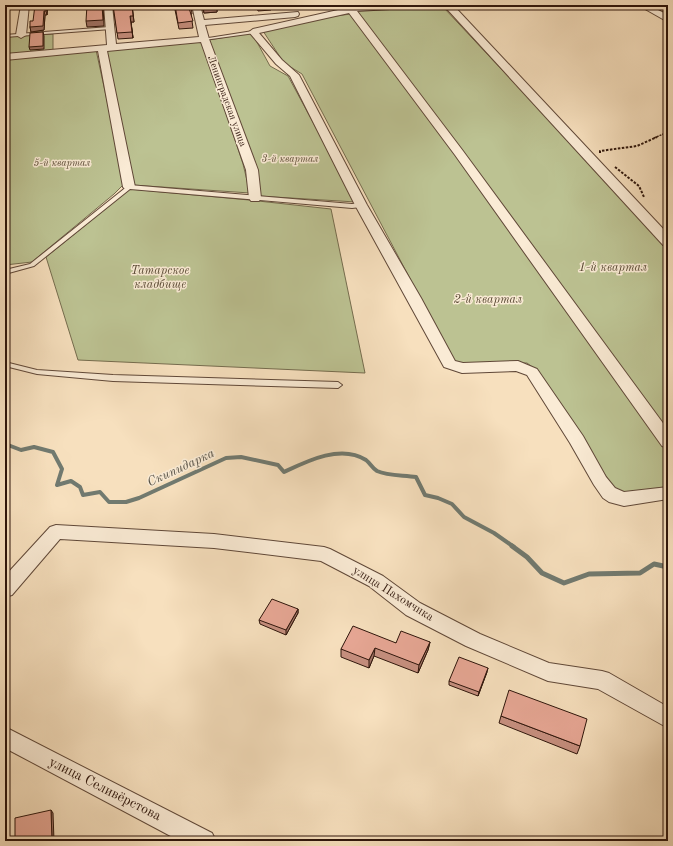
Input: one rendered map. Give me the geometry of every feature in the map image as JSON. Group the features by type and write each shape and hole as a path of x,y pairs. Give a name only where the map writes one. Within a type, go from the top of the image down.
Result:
{"street":[{"path":"21,35 25,5"},
{"path":"108,5 107,48 129,187"},
{"name":"Ленинградская улица","path":"196,5 204,39 252,170 255,198"},
{"path":"278,5 282,14"},
{"path":"200,23 282,14 406,5"},
{"path":"440,5 450,7 668,242"},
{"path":"642,5 668,19"},
{"path":"351,10 253,32 279,62 294,75 361,205 414,298 449,364 462,368 518,366 532,372 577,440 600,481 609,493 615,497 624,498 668,493"},
{"path":"351,10 459,153 668,442"},
{"path":"5,57 204,39"},
{"name":"улица Пахомчика","path":"5,589 56,532 214,541 324,554 376,581 413,609 473,640 548,672 602,680 668,718"},
{"name":"улица Селивёрстова","path":"5,737 204,841"}],"lane":[{"path":"5,36 108,28"},
{"path":"204,39 253,32"},
{"path":"5,272 32,265 129,187 352,206 361,205"},
{"path":"5,364 37,372 113,378 338,385"}],"path":[{"path":"601,156 600,151 637,146 668,132"},
{"path":"613,165 639,186 645,199"}],"green space":[{"name":"1-й квартал","path":"433,5 444,8 668,247 668,435 354,10"},
{"name":"2-й квартал","path":"351,14 498,211 668,453 668,487 617,493 535,369 527,363 455,364 302,74 284,63 263,31 311,19"},
{"name":"3-й квартал","path":"252,33 270,66 288,76 356,202 258,196 208,40"},
{"path":"53,34 53,52 5,56 5,37"},
{"path":"202,40 243,164 250,193 132,185 105,49"},
{"name":"5-й квартал","path":"96,50 125,183 114,194 32,262 5,265 5,59"},
{"name":"Татарское кладбище","path":"130,189 331,209 365,373 78,360 46,257"}],"building":[{"path":"35,5 47,5 46,11 44,11 43,26 30,27 30,21 33,21"},
{"path":"87,5 102,5 103,20 86,21"},
{"path":"113,5 132,5 133,16 130,16 132,32 117,33"},
{"path":"175,5 191,5 192,8 189,8 193,21 178,23"},
{"path":"203,5 217,5 217,6 203,7"},
{"path":"257,5 271,5 271,6 257,7"},
{"path":"43,32 43,46 29,47 30,33"},
{"path":"272,599 298,609 286,630 259,620"},
{"path":"353,626 396,643 401,631 430,642 419,665 375,648 369,660 341,649"},
{"path":"459,657 488,668 479,692 449,681"},
{"path":"509,690 587,719 580,746 501,716"},
{"path":"51,810 52,841 15,841 15,818"}],"waterway":[{"name":"Скипидарка","path":"5,446 8,445 21,450 34,447 53,452 62,469 57,485 71,481 80,487 83,495 100,492 109,502 126,502 139,498 226,458 241,457 278,465 284,472 303,463 324,456 335,454 356,455 366,460 375,470 381,473 416,477 425,495 438,498 452,504 464,517 494,533 514,547"},
{"name":"Скипидарка","path":"512,546 527,557 542,573 564,583 589,574 640,573 654,564 668,567"}]}
